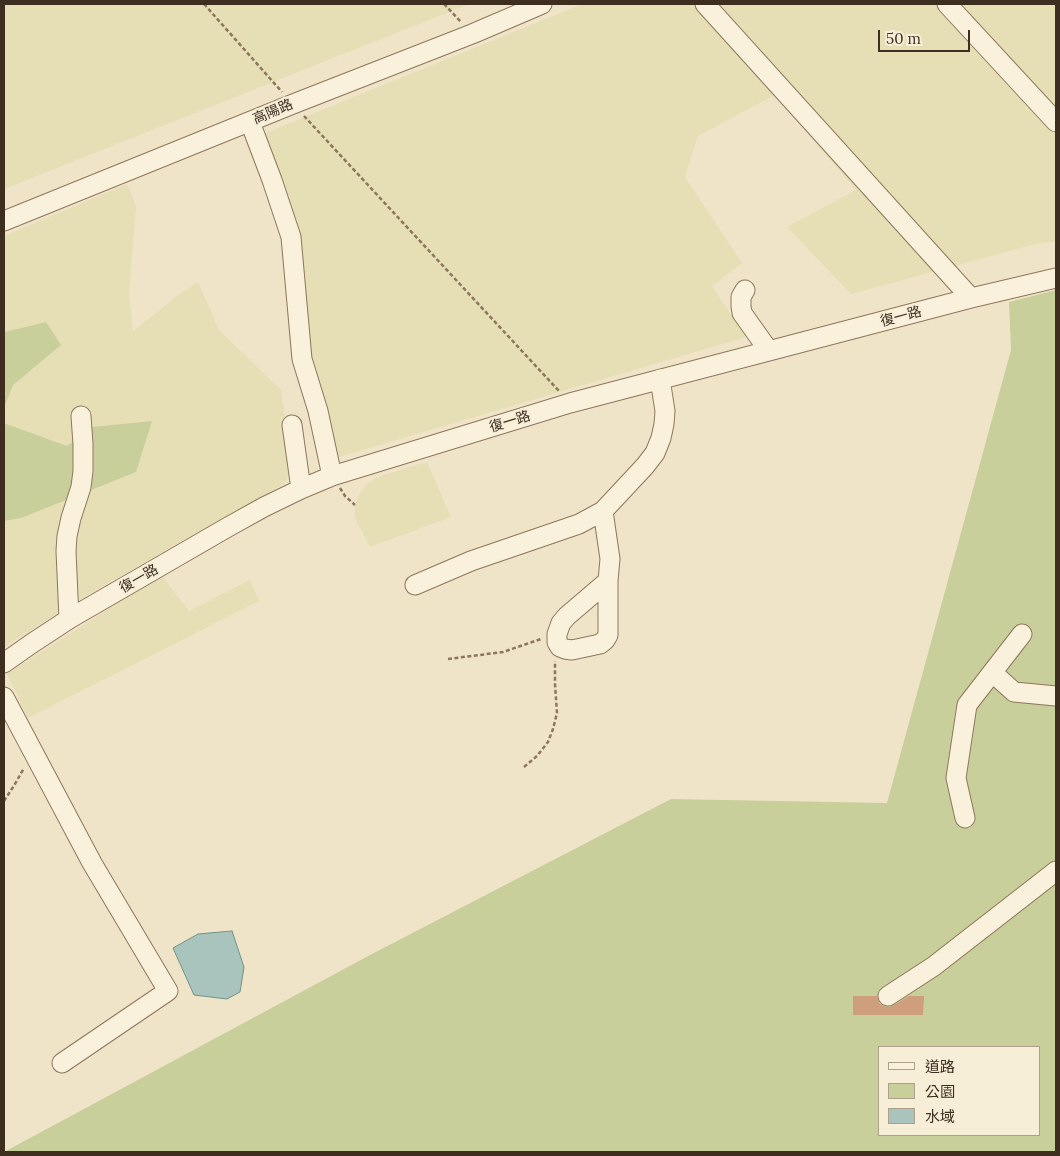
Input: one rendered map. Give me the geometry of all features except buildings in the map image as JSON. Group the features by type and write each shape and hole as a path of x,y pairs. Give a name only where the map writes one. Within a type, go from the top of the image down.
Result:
{"street":[{"name":"高陽路","path":"4,221 472,34 542,4"},
{"path":"705,4 971,298"},
{"path":"947,4 1056,122"},
{"path":"250,122 291,237 302,359 318,411 332,476"},
{"name":"復一路","path":"4,663 70,620 228,527 264,507 332,476 570,403 971,298 1056,278"},
{"path":"745,290 741,298 742,313 769,351"},
{"path":"415,585 471,560 579,524 603,511 646,466 655,453 661,438 665,411 660,380"},
{"path":"70,620 66,550 67,536 81,487 83,471 81,416"},
{"path":"292,425 301,489"},
{"path":"603,511 610,559 608,635 600,644 572,650 560,647 557,638 560,623 608,581"},
{"path":"965,818 956,778 967,705 1022,634"},
{"path":"993,672 1014,692 1056,696"},
{"path":"4,697 92,862 168,991 62,1063"},
{"path":"888,996 934,966 1056,871"}],"path":[{"path":"204,4 293,104 570,403"},
{"path":"444,4 472,34"},
{"path":"332,476 345,496 355,505"},
{"path":"448,659 503,652 557,638 554,684 557,713 553,729 548,742 537,756 524,767"},
{"path":"4,801 33,752"}],"shaded area":[{"path":"4,4 469,4 4,189"},
{"path":"582,4 1056,4 1056,241 1036,244 851,294 787,227 856,190 775,95 698,136 685,177 742,263 712,286 746,337 335,458 307,351 263,134"},
{"path":"127,184 136,206 129,294 133,331 198,282 219,330 281,390 291,466 289,475 284,483 271,492 84,597 4,647 4,521 21,518 92,427 67,446 4,423 4,408 12,385 61,345 45,322 4,332 4,236"},
{"path":"427,462 451,517 370,547 355,518 355,505 359,495 367,484 377,477"},
{"path":"161,575 189,611 250,580 259,601 28,718 7,674"}],"green space":[{"path":"1056,290 1056,1152 4,1152 370,955 671,799 887,803 1011,350 1009,302"},
{"path":"46,322 61,345 13,385 4,408 4,332"},
{"path":"152,421 136,472 21,518 4,521 4,423 67,446 92,427"}],"water":[{"path":"232,931 244,967 240,992 227,999 194,995 173,948 198,934"}]}
